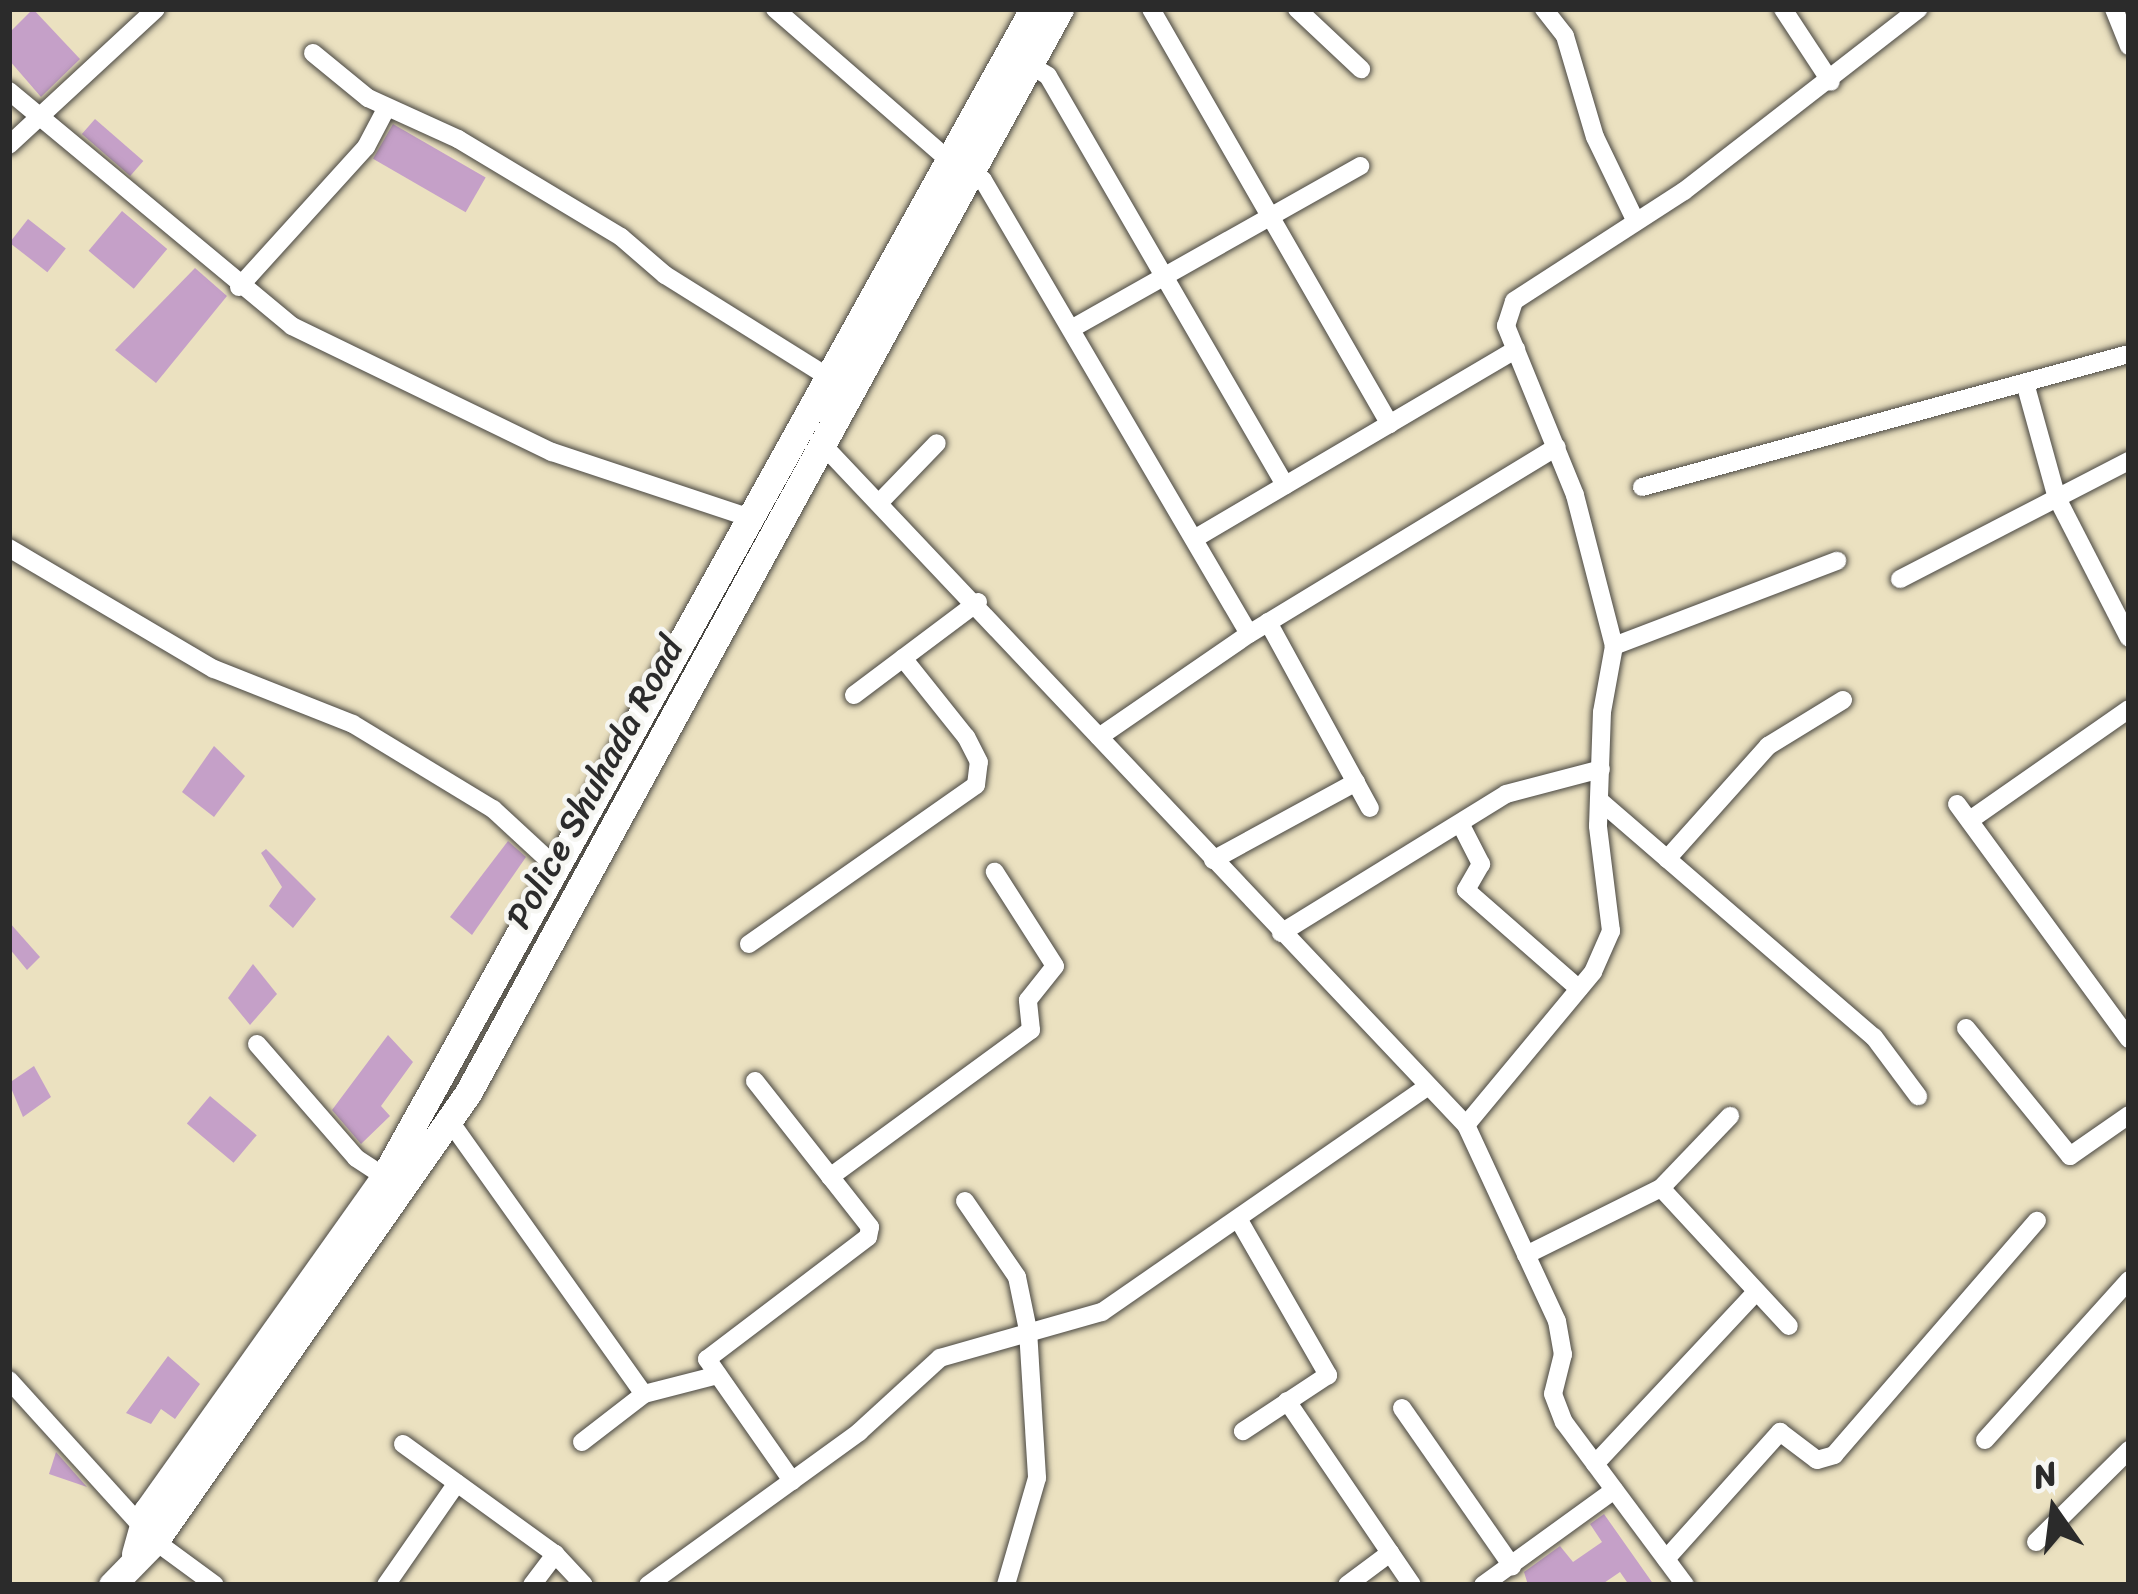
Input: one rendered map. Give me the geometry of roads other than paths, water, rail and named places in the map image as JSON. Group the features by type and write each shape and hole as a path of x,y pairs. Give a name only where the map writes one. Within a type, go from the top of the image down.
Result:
{"main road":[{"name":"Police Shuhada Road","path":"112,1585 394,1183 449,1120 675,687 753,519 830,378 960,166 1033,9"},
{"name":"Police Shuhada Road","path":"960,166 1030,65 1060,9"},
{"name":"Police Shuhada Road","path":"394,1183 557,868 675,687 821,443 942,198"}],"street":[{"path":"9,145 156,9"},
{"path":"775,9 960,166 1071,329 1249,634"},
{"path":"1150,9 1275,216 1390,424"},
{"path":"1297,9 1361,69"},
{"path":"1544,9 1565,36 1594,137 1636,222"},
{"path":"1784,9 1831,82"},
{"path":"1466,1125 1579,988 1611,932 1599,800 1614,646 1557,447 1506,326 1514,301 1636,222 1831,82 1919,9"},
{"path":"2114,9 2129,46"},
{"path":"313,53 387,107 621,237 665,275 830,378"},
{"path":"1030,65 1048,76 1285,485"},
{"path":"9,91 239,287 292,326 552,452 753,519"},
{"path":"239,287 366,147 387,107"},
{"path":"1071,329 1360,166"},
{"path":"1194,539 1516,349"},
{"path":"1642,487 2129,354"},
{"path":"2025,383 2057,498 2129,638"},
{"path":"879,503 937,442"},
{"path":"821,443 978,602 1425,1088 1466,1125 1560,1337 1553,1394 1595,1464 1685,1585"},
{"path":"1099,737 1249,634 1557,447"},
{"path":"1900,578 2129,461"},
{"path":"9,548 214,669 353,724 494,808 557,868"},
{"path":"1614,646 1837,561"},
{"path":"854,694 978,602"},
{"path":"1268,622 1370,808"},
{"path":"749,944 981,776 966,736 903,658"},
{"path":"1667,859 1768,746 1843,700"},
{"path":"1970,820 2129,710"},
{"path":"1281,933 1462,826 1506,794 1600,769"},
{"path":"1214,860 1356,782"},
{"path":"1599,800 1874,1037 1918,1096"},
{"path":"1957,804 2129,1040"},
{"path":"1462,826 1481,864 1466,890 1579,988"},
{"path":"830,1177 1031,1030 1028,1000 1054,966 995,872"},
{"path":"1966,1028 2070,1156 2129,1115"},
{"path":"257,1044 356,1158 394,1183"},
{"path":"755,1081 869,1227 868,1237 707,1358 792,1481"},
{"path":"648,1585 792,1481 940,1358 1102,1312 1240,1222 1425,1088"},
{"path":"1526,1255 1661,1188 1730,1116"},
{"path":"449,1120 644,1394"},
{"path":"1661,1188 1753,1294 1790,1326"},
{"path":"965,1201 1017,1277 1028,1330 1036,1478 1006,1585"},
{"path":"1666,1559 1780,1432 1817,1460 1834,1455 2037,1221"},
{"path":"1240,1222 1328,1366 1321,1384 1243,1431"},
{"path":"1985,1439 2129,1280"},
{"path":"1595,1464 1753,1294"},
{"path":"582,1442 644,1394 718,1375"},
{"path":"9,1380 144,1540 215,1585"},
{"path":"1287,1401 1412,1585"},
{"path":"1402,1408 1512,1566"},
{"path":"403,1444 555,1554 584,1585"},
{"path":"2036,1542 2129,1450"},
{"path":"386,1585 458,1483"},
{"path":"1484,1585 1615,1490"},
{"path":"1347,1585 1390,1553"},
{"path":"532,1585 555,1554"}]}
